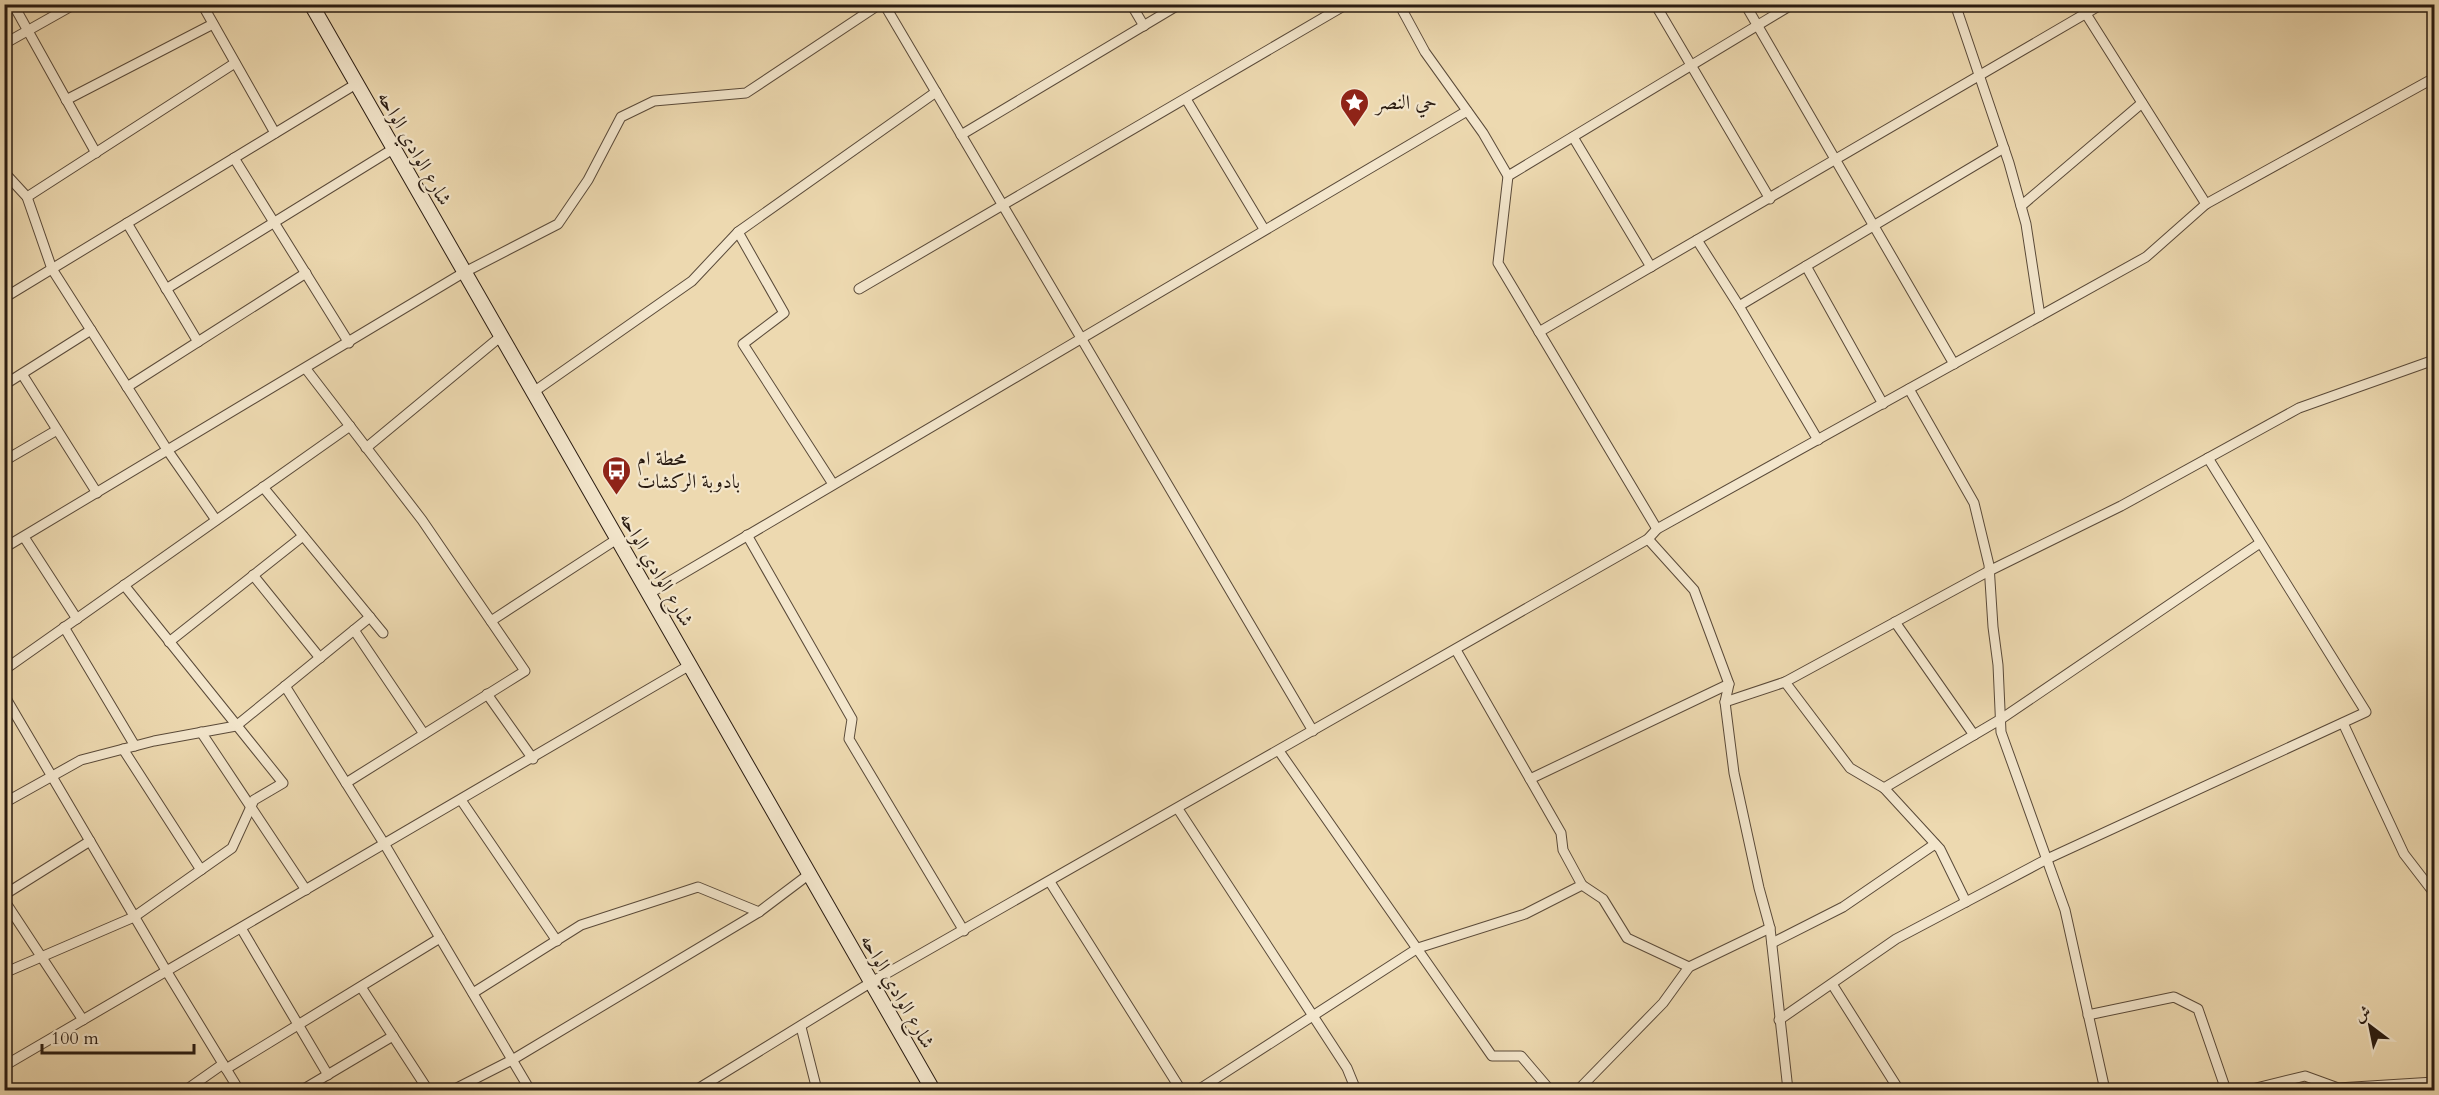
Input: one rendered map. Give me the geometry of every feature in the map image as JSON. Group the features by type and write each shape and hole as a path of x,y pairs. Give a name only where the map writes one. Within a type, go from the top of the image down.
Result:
{"main road":[{"name":"شارع الوادي الواحه","path":"311,4 532,393 650,593 931,1090"}],"street":[{"path":"13,4 96,153"},
{"path":"4,44 75,4"},
{"path":"202,4 275,133"},
{"path":"4,548 463,273 558,224 588,180 621,117 654,101 746,93 882,4 962,135 1313,731"},
{"path":"1131,4 1144,26"},
{"path":"962,135 1180,4"},
{"path":"859,289 1347,4"},
{"path":"1399,4 1425,52 1467,111 1508,176 1498,263 1657,530"},
{"path":"1655,4 1770,199"},
{"path":"1745,4 1954,364"},
{"path":"1508,176 1793,4"},
{"path":"1955,4 2004,148 2026,224 2040,316"},
{"path":"1539,332 1979,78 2102,4"},
{"path":"2086,14 2206,204"},
{"path":"66,100 213,24"},
{"path":"27,197 236,63"},
{"path":"696,1090 870,983 1456,650 1648,539 1657,530 2146,257 2206,204 2434,78"},
{"path":"4,298 356,84"},
{"path":"532,393 692,281 738,232 936,92"},
{"path":"1186,99 1264,230"},
{"path":"2021,206 2142,103"},
{"path":"650,593 1467,111"},
{"path":"1573,137 1651,267"},
{"path":"1739,306 2004,148"},
{"path":"166,289 393,149"},
{"path":"234,158 349,343"},
{"path":"4,172 27,197 52,269 168,451 216,520"},
{"path":"127,223 198,342"},
{"path":"738,232 784,314 743,344 833,484"},
{"path":"1697,240 1818,440"},
{"path":"1806,266 1883,404"},
{"path":"127,387 306,273"},
{"path":"4,386 91,330"},
{"path":"366,448 500,337"},
{"path":"1725,702 1785,682 1989,571 2121,506 2299,408 2434,360"},
{"path":"306,369 422,520 525,671 346,783"},
{"path":"22,374 97,493"},
{"path":"1909,389 1974,503 1989,571 1998,665 2001,732 2065,910 2105,1090"},
{"path":"4,670 350,426"},
{"path":"4,461 57,430"},
{"path":"1779,1020 1896,939 2047,859 2366,712 2208,458"},
{"path":"263,487 383,633"},
{"path":"747,535 852,719 849,739 964,931"},
{"path":"169,642 303,536"},
{"path":"24,537 77,619"},
{"path":"491,621 617,539"},
{"path":"1648,539 1694,590 1729,684 1725,702 1734,773 1770,928 1788,1090"},
{"path":"1884,788 2001,719 2260,543"},
{"path":"253,575 320,658"},
{"path":"4,973 134,917 232,848 254,800 283,783 124,585"},
{"path":"4,803 81,760 135,746 236,726 370,617"},
{"path":"1895,622 1974,735"},
{"path":"64,627 135,746"},
{"path":"354,630 424,734"},
{"path":"1456,650 1561,833 1563,850 1582,885 1602,899 1627,938 1689,967"},
{"path":"4,1066 533,759 690,665"},
{"path":"1785,682 1850,768 1884,788 1940,849 1966,902"},
{"path":"1530,779 1729,684"},
{"path":"285,686 385,845 530,1090"},
{"path":"488,694 533,759"},
{"path":"4,695 239,1090"},
{"path":"2343,723 2404,854 2434,893"},
{"path":"201,732 306,890"},
{"path":"123,749 201,870"},
{"path":"1279,751 1492,1056 1521,1056 1550,1090"},
{"path":"461,800 557,941"},
{"path":"1178,809 1347,1068 1356,1090"},
{"path":"83,1020 4,898 90,841"},
{"path":"1772,943 1843,907 1935,844"},
{"path":"453,1090 512,1060 759,912 808,875"},
{"path":"1050,882 1181,1090"},
{"path":"1198,1090 1418,948 1525,914 1582,885"},
{"path":"473,993 581,926 698,887 759,912"},
{"path":"241,928 328,1075"},
{"path":"1578,1090 1663,1003 1689,967 1770,928"},
{"path":"186,1090 440,938"},
{"path":"1832,984 1899,1090"},
{"path":"361,987 428,1090"},
{"path":"2088,1015 2174,998 2198,1009 2226,1090"},
{"path":"801,1027 818,1090"},
{"path":"302,1090 393,1036"},
{"path":"2248,1090 2305,1076 2338,1088 2434,1082"}],"place":[{"name":"حي النصر","path":"1355,128"},
{"name":"محطة ام بادوبة الركشات","path":"616,496"}]}
